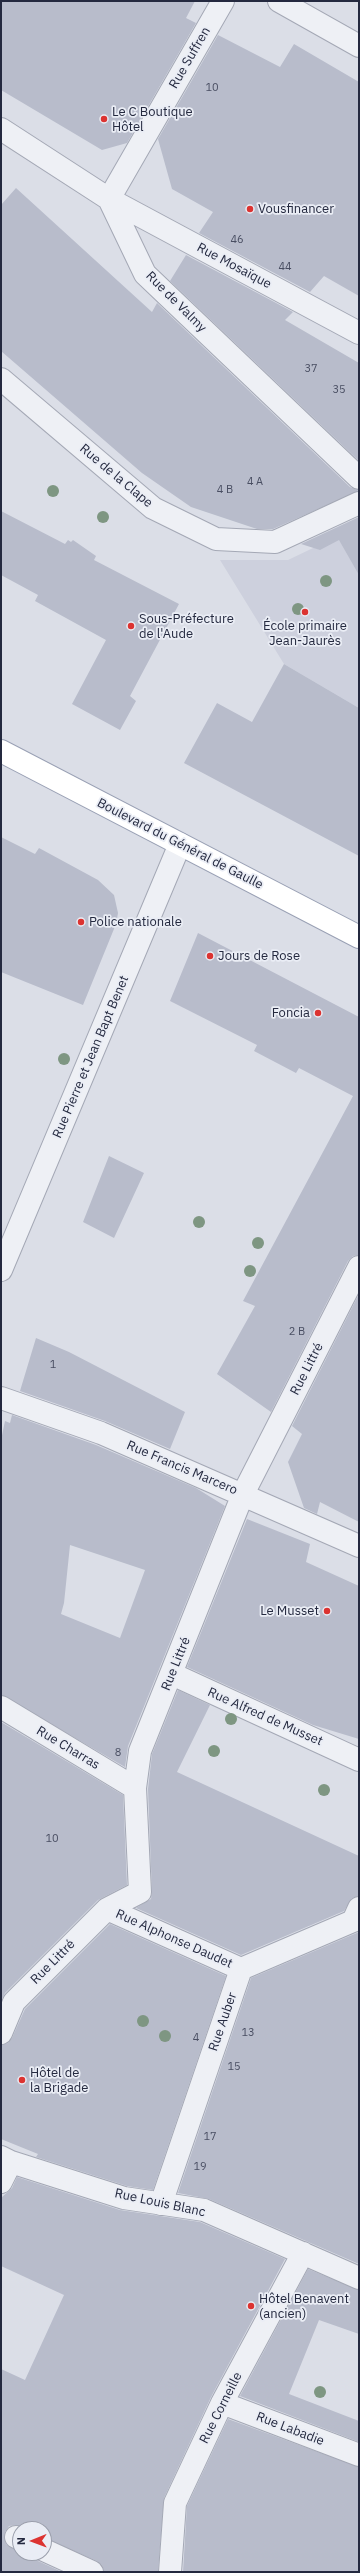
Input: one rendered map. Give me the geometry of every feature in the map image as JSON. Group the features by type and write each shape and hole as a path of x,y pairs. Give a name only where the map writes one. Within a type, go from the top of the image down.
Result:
{"main road":[{"name":"Boulevard du Général de Gaulle","path":"1,751 359,936"}],"street":[{"name":"Rue Suffren","path":"109,199 223,1"},
{"path":"279,1 359,46"},
{"path":"1,129 109,199"},
{"name":"Rue Mosaïque","path":"109,199 359,334"},
{"name":"Rue de Valmy","path":"109,199 145,274 359,478"},
{"name":"Rue de la Clape","path":"1,379 153,508 216,539 275,542 359,503"},
{"name":"Rue Pierre et Jean Bapt Benet","path":"1,1270 180,844"},
{"name":"Rue Littré","path":"1,2033 14,2002 107,1909 140,1892 135,1788 140,1751 243,1494 359,1267"},
{"name":"Rue Francis Marcero","path":"1,1398 101,1433 359,1546"},
{"name":"Rue Alfred de Musset","path":"172,1674 359,1760"},
{"name":"Rue Charras","path":"1,1707 135,1788"},
{"path":"241,1969 353,1921 359,1908"},
{"name":"Rue Alphonse Daudet","path":"107,1909 241,1969"},
{"name":"Rue Auber","path":"161,2204 241,1969"},
{"path":"1,2182 6,2159"},
{"name":"Rue Louis Blanc","path":"6,2159 124,2198 204,2210 359,2278"},
{"name":"Rue Corneille","path":"170,2572 175,2503 222,2403 303,2253"},
{"name":"Rue Labadie","path":"222,2403 359,2455"},
{"path":"52,2554 92,2572"}],"shaded area":[{"name":"École primaire Jean-Jaurès","path":"359,526 359,708 284,664 220,560 288,560"}],"building":[{"path":"1,1 195,1 186,18 196,23 127,143 102,150 1,90"},
{"path":"218,35 280,67 294,44 359,82 359,296 324,276 310,292 199,233 213,212 172,189 158,139"},
{"path":"16,188 152,312 157,303 350,487 359,491 273,529 257,529 191,507 142,473 1,351 1,205"},
{"path":"186,255 293,312 285,320 359,363 359,461 170,281"},
{"name":"Sous-Préfecture de l'Aude","path":"1,511 65,544 68,540 71,542 73,540 96,556 94,560 179,604 130,696 136,701 120,730 72,704 106,640 35,601 38,595 1,575"},
{"path":"359,517 359,575 339,540 320,550 301,544"},
{"path":"284,664 359,708 359,856 184,763 217,703 252,722"},
{"path":"1,837 35,854 39,848 98,880 114,895 118,913 116,924 83,1005 1,972"},
{"path":"198,933 359,1017 359,1255 353,1256 348,1261 271,1412 217,1374 255,1306 243,1301 353,1096 299,1068 296,1073 254,1051 257,1045 170,1001"},
{"path":"109,1156 144,1173 114,1238 83,1222"},
{"path":"359,1294 359,1522 320,1502 317,1514 304,1508 288,1462 302,1434 292,1426"},
{"path":"36,1338 69,1352 185,1412 170,1449 105,1421 20,1391"},
{"path":"12,1415 96,1445 196,1488 225,1506 128,1746 125,1767 1,1695 1,1440 5,1421 10,1423","holes":["70,1545 145,1570 120,1638 61,1614 64,1603"]},
{"path":"247,1519 310,1544 306,1562 359,1586 359,1739 313,1725 187,1667"},
{"path":"178,1690 210,1705 177,1772 359,1856 359,1896 352,1898 344,1911 241,1955 136,1908 151,1899 152,1892 148,1789 152,1754"},
{"path":"1,1722 123,1795 127,1885 98,1900 5,1993 1,2001"},
{"path":"110,1924 226,1976 153,2190 127,2186 36,2157 38,2154 1,2139 1,2045 8,2043 12,2038 25,2009"},
{"path":"359,1932 359,2264 209,2199 178,2193 251,1978"},
{"path":"17,2177 120,2210 200,2222 285,2259 211,2397 164,2498 158,2572 104,2572 102,2565 97,2561 52,2541 52,2521 12,2521 12,2526 9,2526 5,2532 6,2544 12,2548 12,2561 38,2561 62,2572 1,2572 1,2369 25,2380 64,2295 1,2266 1,2198 12,2188"},
{"path":"308,2269 359,2290 359,2334 319,2320 289,2394 359,2421 359,2442 240,2396"},
{"path":"228,2419 359,2467 359,2572 183,2572 187,2506"}],"place":[{"name":"Le C Boutique Hôtel","path":"104,119"},
{"name":"Vousfinancer","path":"250,209"},
{"name":"École primaire Jean-Jaurès","path":"305,612"},
{"name":"Sous-Préfecture de l'Aude","path":"131,626"},
{"name":"Police nationale","path":"81,922"},
{"name":"Jours de Rose","path":"210,956"},
{"name":"Foncia","path":"318,1013"},
{"name":"Le Musset","path":"327,1611"},
{"name":"Hôtel de la Brigade","path":"22,2080"},
{"name":"Hôtel Benavent (ancien)","path":"251,2306"}]}
